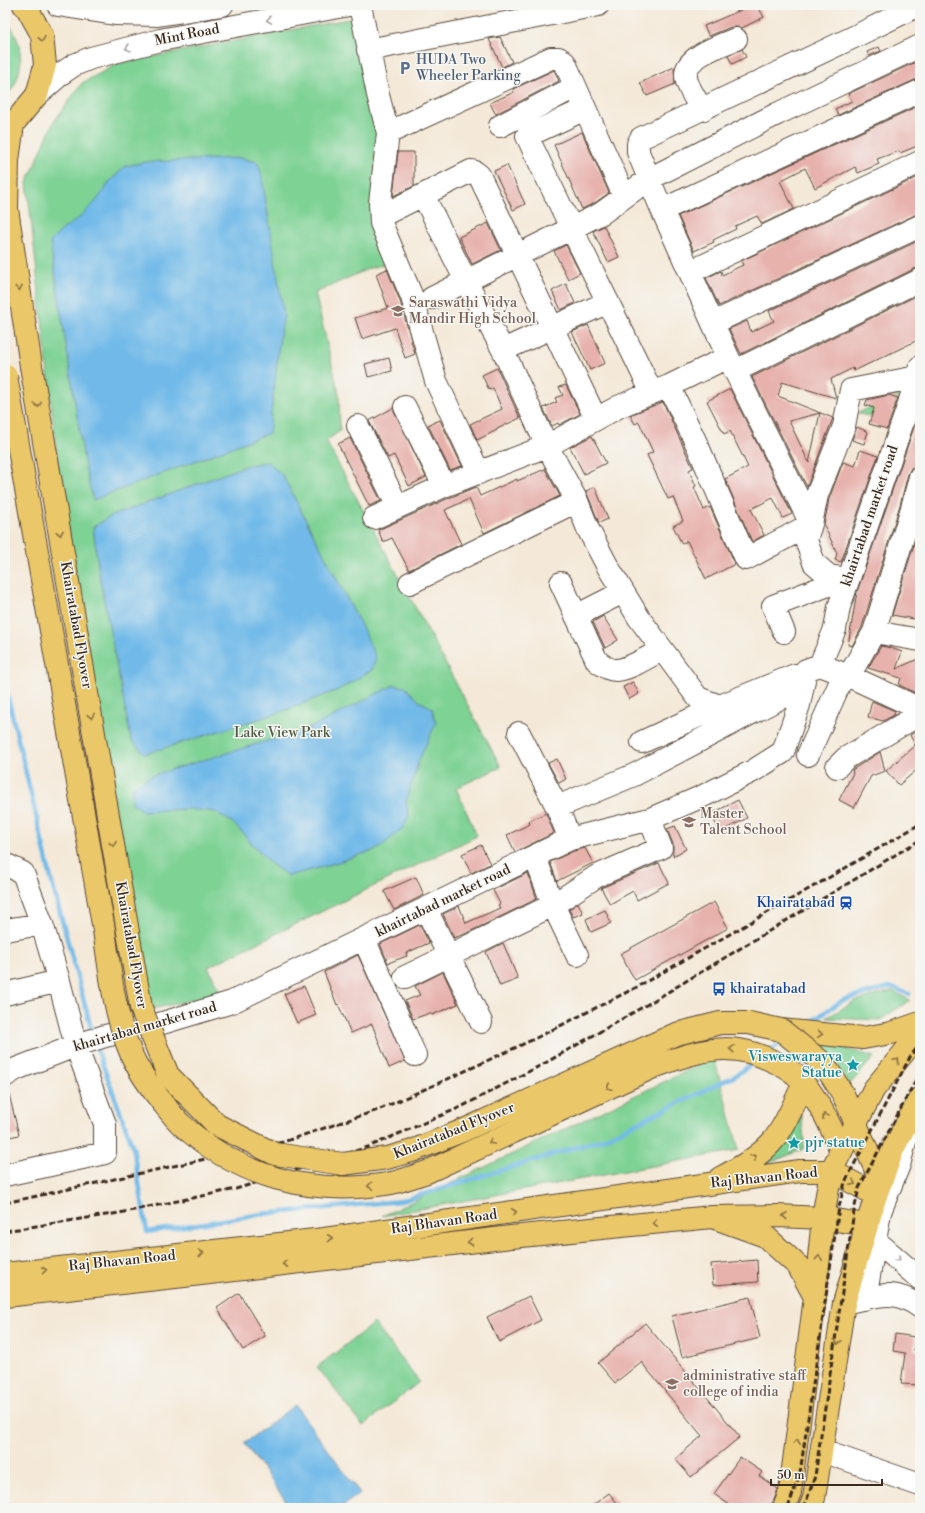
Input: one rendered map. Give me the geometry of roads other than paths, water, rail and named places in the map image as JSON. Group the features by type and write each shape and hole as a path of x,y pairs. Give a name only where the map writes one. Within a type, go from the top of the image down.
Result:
{"main road":[{"path":"9,126 37,95 45,66 42,35 24,5"},
{"name":"Khairatabad Flyover","path":"9,126 7,209 31,366 141,1008 168,1075 217,1125 275,1154 343,1164 387,1158 412,1151 464,1130 676,1034 720,1023 749,1023 781,1030 824,1064 843,1094 879,1188"},
{"name":"Khairatabad Flyover","path":"6,373 103,923 116,1008 130,1052 152,1090 181,1125 212,1149 251,1170 287,1182 321,1187 356,1188 388,1184 426,1172 651,1068 681,1056 717,1048 745,1050 762,1056 779,1064 799,1078 831,1127 841,1151"},
{"path":"781,1030 863,1038 890,1033 920,1023"},
{"path":"784,1508 790,1492 831,1172 855,1123 874,1089 920,1033"},
{"path":"709,1184 749,1162 772,1142 784,1123 799,1078"},
{"path":"810,1508 814,1498 822,1451 844,1303 871,1232 879,1188 894,1148 918,1102"},
{"name":"Raj Bhavan Road","path":"5,1274 324,1239 800,1171 831,1172 879,1188"},
{"name":"Raj Bhavan Road","path":"5,1296 189,1276 511,1237 712,1217 778,1216 824,1218 871,1232"},
{"path":"712,1217 765,1236 798,1266 815,1297"}],"street":[{"name":"Mint Road","path":"58,5 115,14 158,15 222,5"},
{"name":"Mint Road","path":"37,95 74,65 91,58 160,40 349,5"},
{"path":"360,5 378,96 388,133 380,203 381,223 412,297 436,381 479,472"},
{"path":"368,50 598,5"},
{"path":"811,524 731,364 662,210 638,152 638,144 641,138 919,5"},
{"path":"158,15 160,40"},
{"path":"702,110 686,78 686,69 690,62 707,52 736,39"},
{"path":"432,298 602,213 649,178 920,46"},
{"path":"388,133 551,58 559,58 564,63 624,196"},
{"path":"500,126 575,87"},
{"path":"662,210 920,91"},
{"path":"585,110 527,136 571,229 608,302 660,389 699,448 746,559 811,524"},
{"path":"690,272 920,162"},
{"path":"381,216 471,172 475,172 478,175 596,418"},
{"path":"423,195 466,281 503,350 547,446 577,501 588,529 608,567 661,650 698,698 720,706"},
{"path":"713,323 920,226"},
{"path":"374,518 444,486 547,446 620,406 660,389 731,364 920,280"},
{"path":"503,350 608,302"},
{"path":"846,579 829,576 814,563 806,540 817,495 844,426 851,390 918,372"},
{"name":"khairtabad market road","path":"5,1076 16,1070 78,1045 105,1036 159,1024 232,1002 570,839 650,819 703,796 753,771 783,752 809,674 835,628 846,579 918,372"},
{"path":"405,407 444,486"},
{"path":"358,426 398,507"},
{"path":"808,755 847,675 874,632 920,477"},
{"path":"410,583 577,501"},
{"path":"784,632 773,606 846,579"},
{"path":"560,583 597,661 607,668 617,670 626,668 661,650"},
{"path":"576,616 623,592"},
{"path":"874,632 920,640"},
{"path":"557,807 634,775 809,674"},
{"path":"642,742 720,706 809,674 847,675 920,709"},
{"path":"837,767 846,758 920,714"},
{"path":"519,733 557,807 570,839"},
{"path":"405,977 554,905 597,876 661,848 650,819"},
{"path":"535,857 576,955"},
{"path":"5,864 23,874 42,924 78,1045 105,1124 105,1153 5,1175"},
{"path":"426,909 481,1022"},
{"path":"5,930 42,924"},
{"path":"364,939 415,1055"},
{"path":"5,994 59,981"},
{"path":"865,1298 871,1232 899,1165 918,1102"},
{"path":"871,1232 920,1279"},
{"path":"844,1303 886,1294 909,1298 920,1306"},
{"path":"822,1451 920,1485"}],"water":[{"path":"240,158 257,162 261,171 284,316 280,336 269,433 93,500 85,467 50,242 62,230 80,217 97,200 111,180 126,166 145,162"},
{"path":"268,462 283,476 365,633 376,658 372,670 338,690 278,713 145,754 131,740 99,574 93,527 111,516 248,465"},
{"path":"394,685 405,687 419,701 432,708 436,723 419,760 406,802 409,816 403,828 378,849 323,867 288,876 270,863 233,823 215,812 188,809 143,811 132,803 132,788 150,776 310,728"},
{"path":"295,1405 360,1493 340,1508 291,1508 244,1443"}],"waterway":[{"path":"5,685 53,887 93,1035"},
{"path":"806,1025 843,1000 890,987 909,994"},
{"path":"768,1052 785,1040"},
{"path":"96,1046 133,1147 147,1232 262,1214 401,1201 603,1139 735,1076 756,1061"}],"railway":[{"path":"5,1203 283,1142 378,1110 534,1039 637,987 920,824"},
{"path":"5,1231 119,1213 236,1189 368,1147 461,1107 547,1062 648,1004 920,840"},
{"path":"788,1508 800,1473 839,1207 845,1182 910,1057 920,1044"},
{"path":"804,1508 815,1476 854,1211 859,1188 920,1072"}],"place":[{"name":"HUDA Two Wheeler Parking","path":"405,68"},
{"name":"Saraswathi Vidya Mandir High School","path":"398,311"},
{"name":"Master Talent School","path":"689,822"},
{"name":"Khairatabad","path":"846,903"},
{"name":"khairatabad","path":"719,989"},
{"name":"Visweswarayya Statue","path":"853,1065"},
{"name":"pjr statue","path":"794,1143"},
{"name":"administrative staff college of india","path":"672,1384"}],"park label":[{"name":"Lake View Park","path":"282,733"}]}
